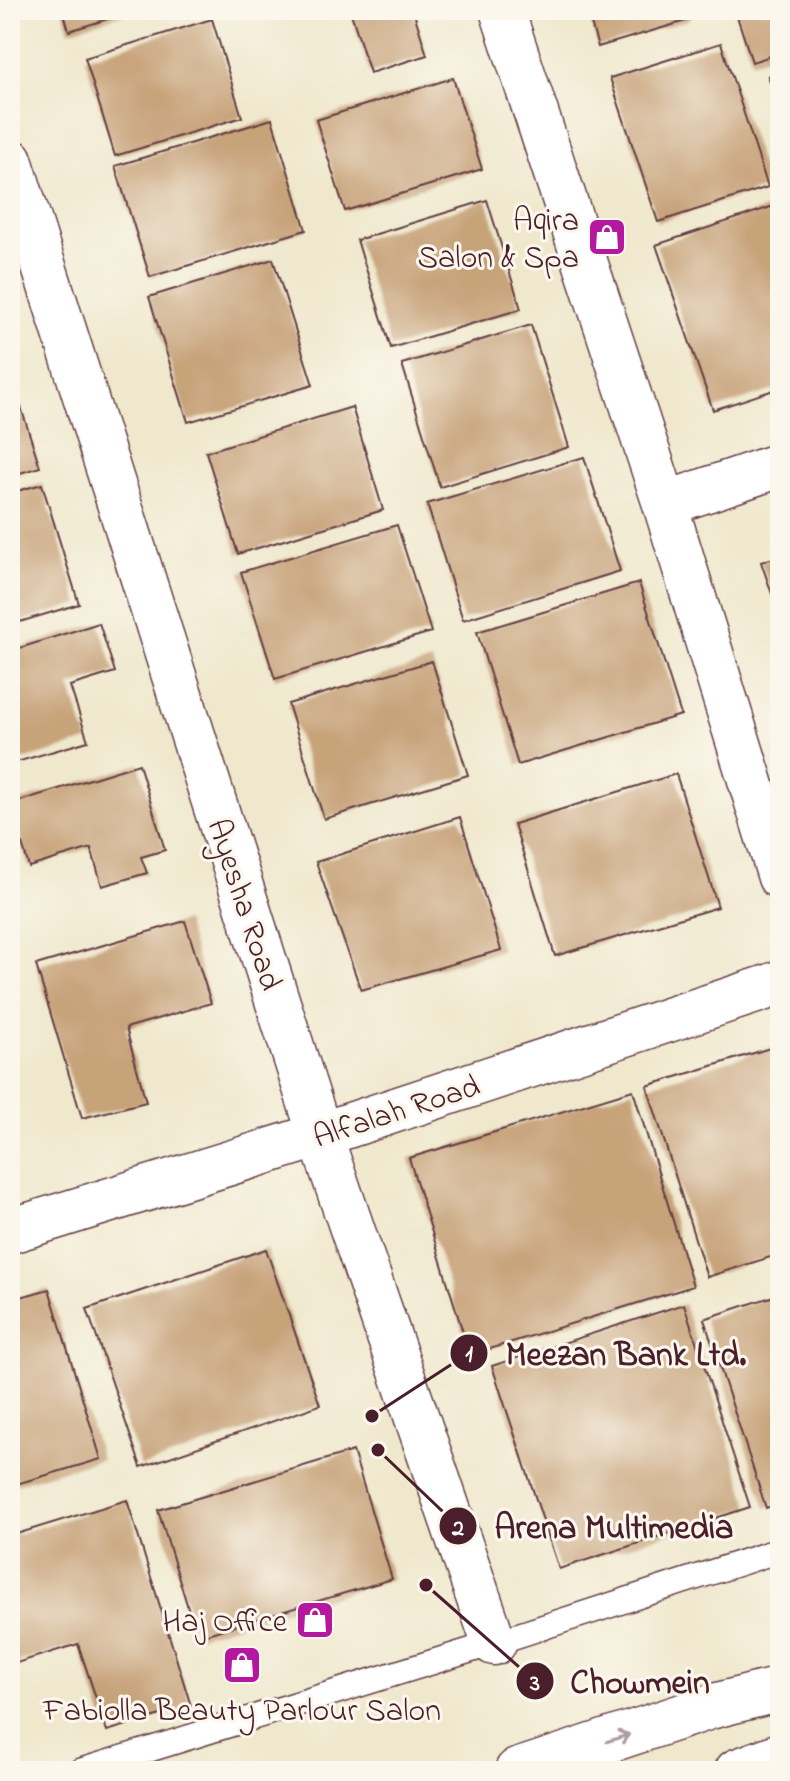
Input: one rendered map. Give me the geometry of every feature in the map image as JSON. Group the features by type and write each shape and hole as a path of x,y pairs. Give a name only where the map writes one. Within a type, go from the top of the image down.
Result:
{"street":[{"path":"502,10 665,504 780,877"},
{"name":"Ayesha Road","path":"10,160 320,1135 494,1643"},
{"path":"665,504 780,465"},
{"name":"Alfalah Road","path":"10,1231 320,1135 780,983"},
{"path":"517,1771 710,1707 780,1689"},
{"path":"737,1771 780,1755"}],"lane":[{"path":"80,1771 118,1765 780,1550"}],"building":[{"path":"63,10 134,10 134,11 69,31"},
{"path":"350,10 413,10 427,55 370,73"},
{"path":"587,10 686,10 689,20 598,47"},
{"path":"735,10 780,10 780,53 752,62"},
{"path":"212,19 242,117 115,156 85,58"},
{"path":"721,43 768,187 658,222 610,78"},
{"path":"780,72 780,109 779,109 768,76"},
{"path":"453,78 482,169 345,211 316,120"},
{"path":"272,119 306,230 150,277 115,166"},
{"path":"487,200 521,309 391,348 357,240"},
{"path":"780,204 780,388 713,410 656,245"},
{"path":"273,259 313,385 188,422 149,297"},
{"path":"531,325 569,447 440,487 402,364"},
{"path":"10,373 40,467 10,476"},
{"path":"352,407 383,510 238,554 206,452"},
{"path":"584,457 620,571 463,620 427,504"},
{"path":"42,484 79,604 10,625 10,493"},
{"path":"397,525 431,632 275,679 241,572"},
{"path":"780,556 780,617 761,562"},
{"path":"639,583 681,715 518,765 477,632"},
{"path":"99,623 115,672 70,686 88,741 10,764 10,651"},
{"path":"432,661 468,775 324,819 288,704"},
{"path":"139,764 165,850 141,857 147,873 102,886 91,848 29,867 10,804"},
{"path":"676,774 718,907 555,956 514,824"},
{"path":"460,817 501,950 361,990 316,862"},
{"path":"185,921 211,1003 126,1028 146,1102 82,1118 36,965"},
{"path":"780,1045 780,1254 707,1277 647,1086"},
{"path":"633,1090 693,1286 470,1355 409,1158"},
{"path":"266,1249 320,1405 141,1467 87,1309"},
{"path":"49,1289 101,1459 10,1486 10,1300"},
{"path":"780,1294 780,1503 766,1508 704,1319"},
{"path":"684,1304 750,1507 559,1569 492,1366"},
{"path":"353,1451 392,1579 197,1637 158,1510"},
{"path":"127,1500 191,1706 107,1731 78,1644 10,1665 10,1536"}],"place":[{"name":"Aqira Salon & Spa","path":"607,237"},
{"name":"Meezan Bank Ltd.","path":"372,1416"},
{"name":"Arena Multimedia","path":"378,1450"},
{"name":"Chowmein","path":"426,1585"},
{"name":"Haj Office","path":"315,1620"},
{"name":"Fabiolla Beauty Parlour Salon","path":"242,1665"}]}
